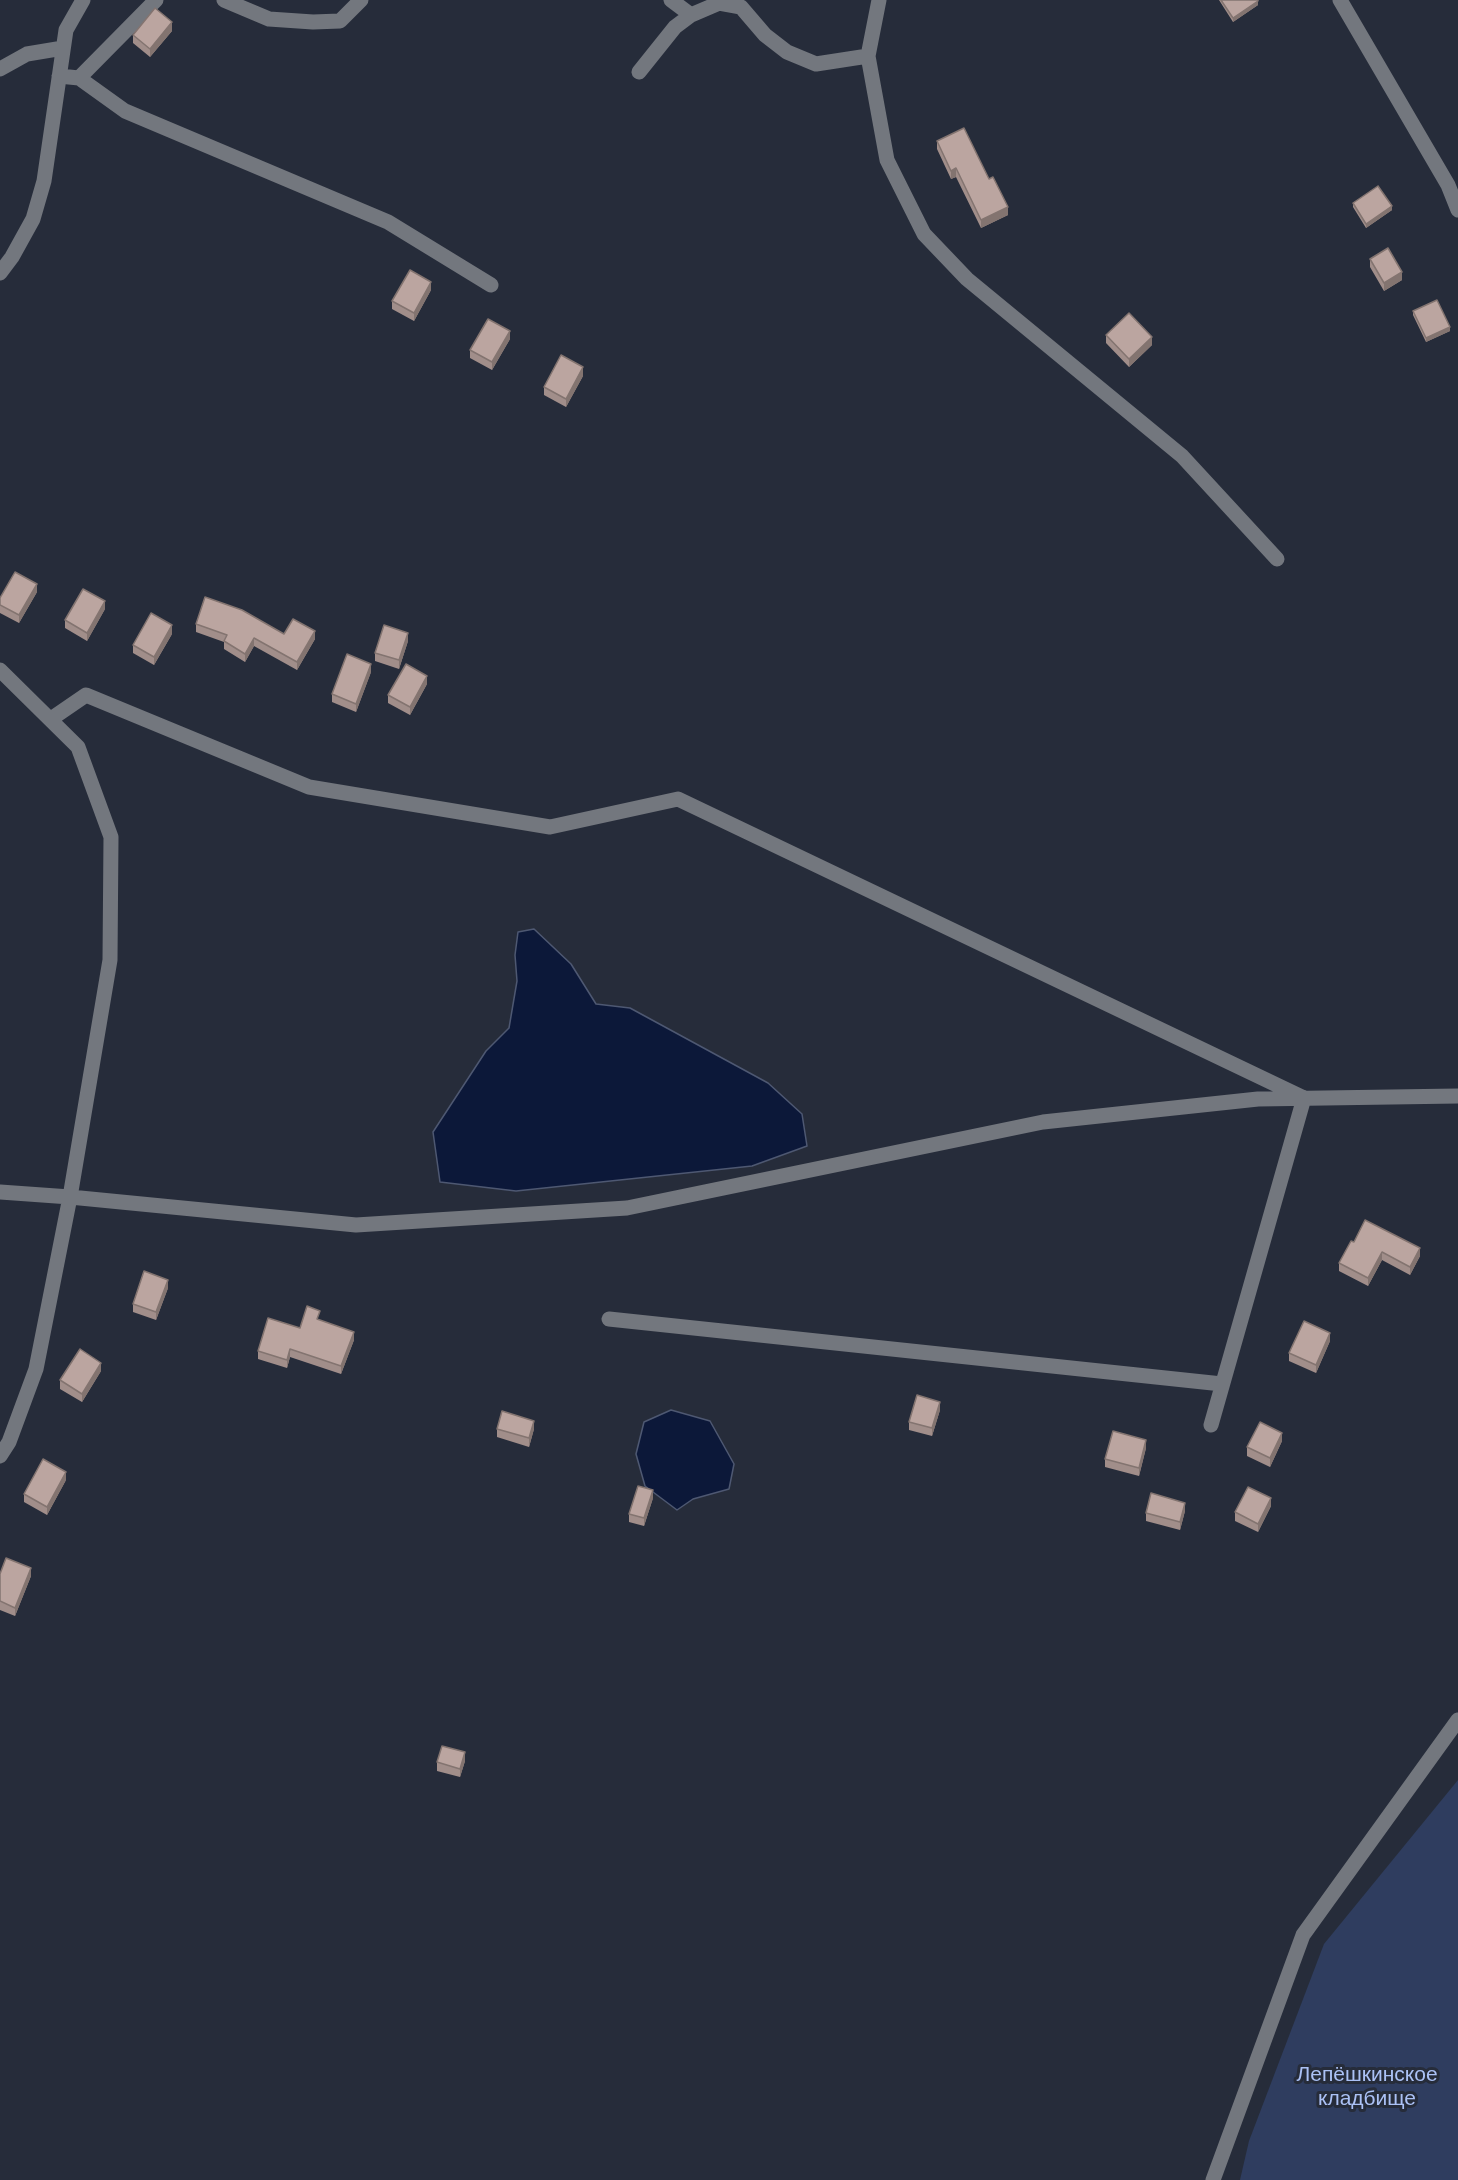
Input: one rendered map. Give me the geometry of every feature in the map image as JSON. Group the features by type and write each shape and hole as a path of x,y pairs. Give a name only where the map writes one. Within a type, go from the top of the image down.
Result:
{"street":[{"path":"0,273 12,257 33,219 42,191 66,30 83,0"},
{"path":"79,78 156,0"},
{"path":"224,0 269,19 313,22 340,21 361,0"},
{"path":"671,0 691,15"},
{"path":"879,0 868,56 887,160 924,234 967,279 1182,456 1277,559"},
{"path":"1340,0 1454,188 1458,210"},
{"path":"639,72 675,27 691,15 719,3 741,7 765,34 787,52 816,64 868,56"},
{"path":"0,69 27,54 63,48"},
{"path":"59,76 79,78 125,111 388,222 490,285"},
{"path":"0,670 78,747 111,837 110,960 70,1197 36,1369 9,1442 0,1456"},
{"path":"51,719 86,695 309,788 550,826 678,799 1304,1098"},
{"path":"0,1192 356,1225 627,1208 1042,1122 1258,1099 1458,1096"},
{"path":"1211,1425 1304,1098"},
{"path":"609,1319 1222,1384"},
{"path":"1213,2180 1304,1935 1458,1720"}],"green space":[{"name":"Лепёшкинское кладбище","path":"1458,1780 1458,2180 1240,2180 1249,2141 1324,1944"}],"shaded area":[{"path":"534,929 571,964 596,1004 630,1008 768,1083 802,1114 807,1146 752,1166 516,1191 440,1182 433,1132 486,1051 509,1028 517,981 515,955 518,932"},
{"path":"671,1410 710,1421 734,1464 729,1489 693,1499 677,1510 645,1486 636,1454 644,1422"}],"building":[{"path":"1221,0 1258,0 1258,1 1233,18"},
{"path":"155,8 172,22 150,49 133,35"},
{"path":"964,128 989,179 993,177 1008,207 981,220 956,168 951,171 937,141"},
{"path":"1378,186 1392,206 1366,224 1353,203"},
{"path":"1388,248 1402,272 1384,283 1370,259"},
{"path":"410,270 431,282 414,313 392,301"},
{"path":"1437,300 1450,327 1426,338 1413,311"},
{"path":"1129,313 1152,337 1129,359 1106,335"},
{"path":"488,319 510,331 492,362 470,350"},
{"path":"561,355 583,367 566,399 544,387"},
{"path":"15,572 37,584 19,615 0,605 0,598"},
{"path":"83,589 105,601 87,633 65,620"},
{"path":"205,597 242,610 284,634 293,619 315,631 297,662 254,638 245,654 224,641 227,635 196,624"},
{"path":"151,613 172,625 154,657 133,645"},
{"path":"384,625 408,633 399,660 375,653"},
{"path":"347,654 371,664 356,704 332,694"},
{"path":"406,664 427,676 410,707 388,695"},
{"path":"1365,1220 1420,1248 1410,1267 1382,1252 1368,1278 1339,1263 1351,1241 1354,1242"},
{"path":"144,1271 168,1280 156,1312 133,1304"},
{"path":"307,1306 320,1311 317,1319 354,1332 341,1366 290,1349 287,1360 258,1351 268,1318 300,1328"},
{"path":"1304,1321 1330,1333 1316,1365 1289,1353"},
{"path":"80,1349 101,1363 82,1394 60,1380"},
{"path":"917,1395 940,1402 932,1428 909,1422"},
{"path":"502,1411 534,1421 529,1438 497,1429"},
{"path":"1260,1422 1282,1433 1270,1458 1247,1447"},
{"path":"1113,1431 1146,1440 1139,1468 1105,1459"},
{"path":"43,1459 66,1472 47,1507 24,1494"},
{"path":"638,1486 653,1490 644,1518 629,1514"},
{"path":"1248,1487 1271,1498 1258,1524 1235,1512"},
{"path":"1151,1493 1185,1503 1180,1522 1146,1513"},
{"path":"6,1558 31,1568 15,1608 0,1601 0,1574"},
{"path":"442,1746 465,1752 460,1769 437,1762"}]}
